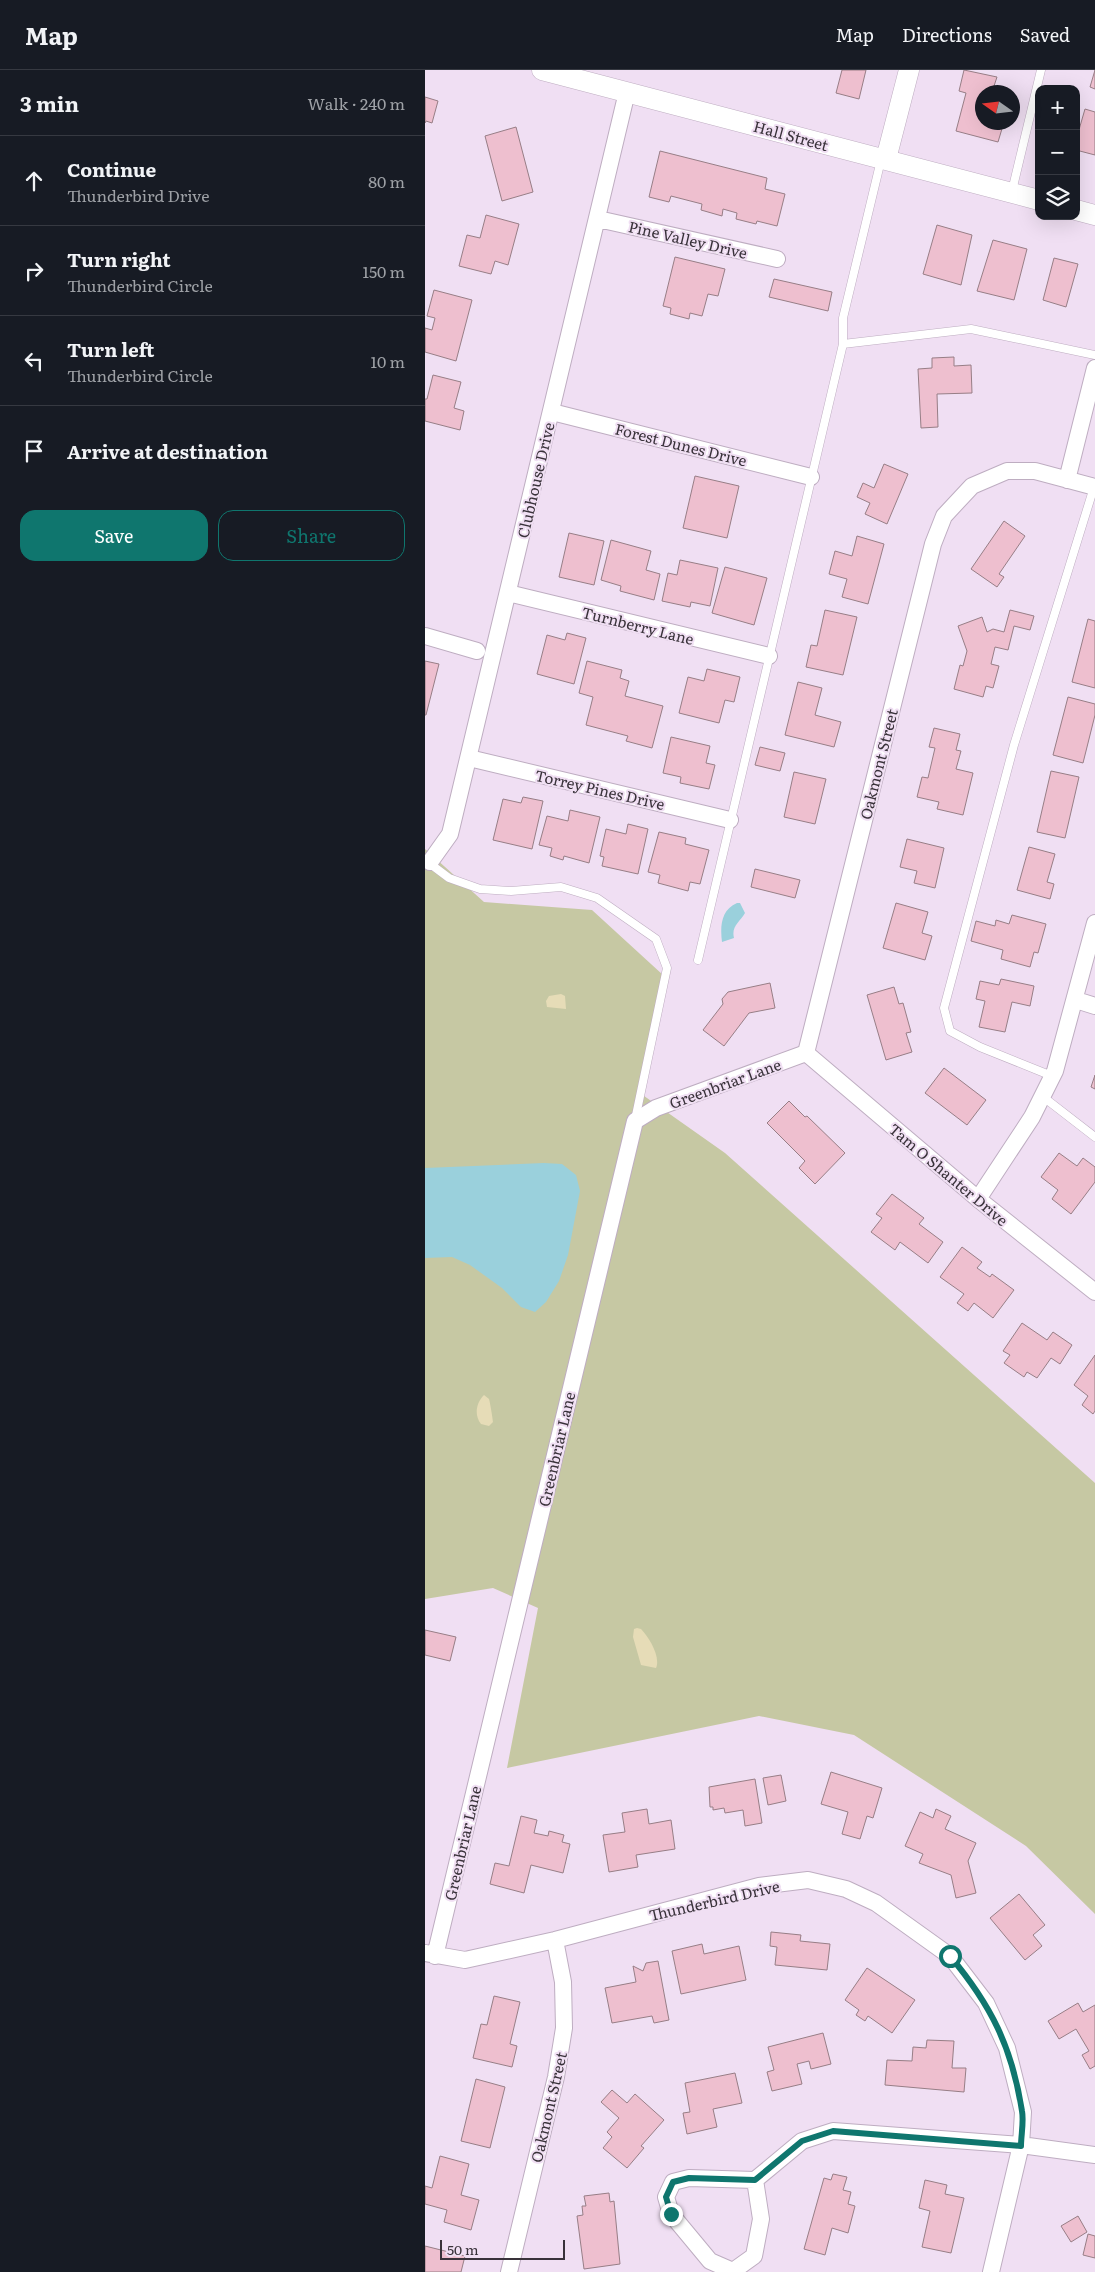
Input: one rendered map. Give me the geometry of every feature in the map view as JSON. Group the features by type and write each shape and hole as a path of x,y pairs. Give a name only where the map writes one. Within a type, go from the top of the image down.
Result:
{"street":[{"name":"Hall Street","path":"542,70 1035,199"},
{"path":"884,159 909,70"},
{"name":"Clubhouse Drive","path":"428,863 451,834 627,92"},
{"path":"1080,211 1095,215"},
{"name":"Pine Valley Drive","path":"598,219 777,259"},
{"path":"1094,487 1067,480 1095,368"},
{"name":"Forest Dunes Drive","path":"552,412 811,477"},
{"name":"Oakmont Street","path":"806,1053 933,544 944,516 972,486 1007,471 1035,471 1067,480"},
{"name":"Turnberry Lane","path":"508,593 769,656"},
{"path":"425,636 477,651"},
{"name":"Torrey Pines Drive","path":"469,758 730,820"},
{"path":"977,1199 1032,1117 1052,1076 1076,1000 1095,923"},
{"path":"1076,1000 1095,1006"},
{"name":"Greenbriar Lane","path":"430,1954 635,1121 656,1108 806,1053"},
{"name":"Tam O Shanter Drive","path":"806,1053 977,1199 1095,1292"},
{"name":"Thunderbird Drive","path":"430,1954 465,1960 555,1940 759,1886 808,1880 846,1889 876,1903 950,1956 986,2003 1007,2048 1023,2112 1021,2146 991,2272"},
{"name":"Oakmont Street","path":"509,2272 556,2078 564,2028 563,1982 555,1940"},
{"path":"755,2180 761,2219 754,2256 733,2271 710,2261 671,2214 666,2197 673,2182 689,2178 755,2180 802,2141 833,2131 1021,2146 1095,2155"}],"lane":[{"path":"1011,193 1041,70"},
{"path":"698,960 843,344 843,318 884,159"},
{"path":"843,344 971,329 1095,355"},
{"path":"1052,1076 980,1046 950,1030 944,1008 1014,745 1094,487"},
{"path":"428,863 449,878 480,890 511,891 561,887 597,898 656,939 667,968 635,1121"},
{"path":"1042,1096 1095,1136"}],"green space":[{"path":"425,849 484,902 592,910 663,975 637,1091 725,1153 1095,1483 1095,1914 1026,1846 854,1735 759,1716 507,1768 538,1608 493,1588 425,1599"}],"sand":[{"path":"561,994 565,996 566,1009 547,1007 546,1001 549,996"},
{"path":"484,1395 489,1399 492,1415 493,1422 489,1426 481,1424 477,1417 478,1405"},
{"path":"634,1629 641,1629 651,1642 657,1658 656,1668 641,1665 633,1637"}],"water":[{"path":"737,903 740,903 745,913 735,927 734,938 722,942 721,930 723,919 728,910"},
{"path":"544,1163 562,1164 576,1175 580,1191 568,1255 559,1281 546,1302 535,1312 521,1307 502,1288 470,1265 452,1257 425,1258 425,1168"}],"building":[{"path":"842,70 866,70 859,99 836,93"},
{"path":"964,70 997,77 994,85 975,85 975,130 1002,130 998,142 956,131 966,93 959,91"},
{"path":"1095,70 1095,89 1090,87"},
{"path":"425,97 438,101 432,123 426,121 425,123"},
{"path":"1085,109 1095,112 1095,155 1080,151 1080,126"},
{"path":"516,127 533,192 502,201 485,136"},
{"path":"660,151 767,178 765,189 785,194 777,226 757,221 756,224 736,219 737,213 723,209 722,216 701,210 702,204 671,196 669,202 649,197"},
{"path":"486,215 519,224 508,265 495,261 491,274 459,266 467,235 480,238"},
{"path":"937,225 972,235 961,285 923,274"},
{"path":"993,240 1027,249 1014,300 977,291"},
{"path":"675,257 725,269 718,296 708,294 702,316 690,313 689,319 670,314 671,308 663,306"},
{"path":"1054,258 1078,264 1066,307 1043,300"},
{"path":"774,279 832,292 828,311 769,297"},
{"path":"434,290 472,300 456,361 425,352 425,328 432,330 435,318 427,316"},
{"path":"954,357 954,366 971,365 972,393 937,394 938,427 921,428 918,369 932,368 932,358"},
{"path":"433,375 461,382 454,408 464,411 460,430 425,421 425,399 427,399"},
{"path":"884,464 908,474 887,524 865,514 870,503 857,497 863,483 874,488"},
{"path":"695,476 739,486 727,538 683,528"},
{"path":"1004,521 1025,536 999,574 1004,577 997,587 971,569"},
{"path":"569,533 604,541 594,585 559,577"},
{"path":"857,536 884,544 868,604 842,597 847,579 829,574 835,551 852,556"},
{"path":"611,540 651,551 646,570 660,574 654,600 620,591 621,586 601,580"},
{"path":"680,560 718,568 710,606 691,602 690,607 662,601 668,573 677,575"},
{"path":"725,567 767,578 754,625 712,613"},
{"path":"825,610 857,617 843,675 806,667 811,645 817,646"},
{"path":"1010,610 1034,616 1030,630 1014,626 1008,650 995,647 991,664 999,666 993,688 986,686 983,697 954,689 960,665 963,666 967,651 958,626 982,617 987,632 993,629 1004,632"},
{"path":"1088,619 1095,621 1095,688 1072,682"},
{"path":"567,633 586,638 574,684 537,674 547,635 565,640"},
{"path":"425,661 439,664 426,715 425,715"},
{"path":"587,661 622,670 620,678 629,681 625,696 663,706 652,748 626,741 628,736 586,725 593,697 579,693"},
{"path":"707,669 740,677 734,702 725,700 719,723 679,713 688,677 704,681"},
{"path":"798,682 822,688 815,715 841,722 834,747 785,735"},
{"path":"1068,697 1095,704 1095,715 1083,763 1053,755"},
{"path":"934,728 960,734 956,750 961,751 956,769 973,773 963,815 937,809 939,802 917,797 922,777 928,778 935,748 929,747"},
{"path":"671,737 710,746 706,763 715,765 709,789 680,783 681,777 663,773"},
{"path":"760,747 785,753 780,771 755,765"},
{"path":"1051,771 1079,777 1065,838 1037,832"},
{"path":"794,772 826,779 815,824 784,817"},
{"path":"523,797 543,801 532,849 493,840 503,799 521,803"},
{"path":"570,810 600,817 589,863 564,856 563,860 550,856 552,848 539,845 547,816 568,821"},
{"path":"628,824 648,829 638,874 602,866 604,857 600,856 606,829 626,834"},
{"path":"659,832 686,838 685,844 709,850 700,884 690,882 688,891 658,883 660,875 648,872"},
{"path":"907,839 944,848 935,888 914,883 917,871 900,867"},
{"path":"1029,847 1055,854 1047,882 1054,884 1050,899 1017,890"},
{"path":"755,869 800,880 795,898 751,887"},
{"path":"896,903 928,912 922,933 932,936 925,960 883,948"},
{"path":"1012,915 1046,924 1038,953 1034,952 1030,967 1001,959 1003,950 971,941 976,921 995,926 996,920 1009,924"},
{"path":"1001,979 1034,986 1030,1006 1012,1002 1005,1032 979,1027 985,1001 976,999 980,981 999,985"},
{"path":"770,983 775,1008 749,1013 724,1046 703,1030 723,1004 722,999 728,992"},
{"path":"894,987 899,1004 903,1003 911,1032 906,1033 912,1052 886,1060 867,995"},
{"path":"944,1068 986,1100 967,1125 925,1093"},
{"path":"1095,1075 1095,1089 1091,1087"},
{"path":"789,1101 845,1153 815,1184 799,1168 805,1161 767,1123"},
{"path":"1059,1153 1077,1166 1083,1158 1095,1167 1095,1182 1071,1214 1052,1199 1058,1190 1041,1177"},
{"path":"892,1194 924,1218 919,1224 943,1242 928,1263 900,1242 895,1250 871,1232 882,1218 876,1214"},
{"path":"962,1247 982,1262 977,1268 990,1277 992,1274 1014,1290 993,1318 974,1303 968,1311 957,1303 964,1294 940,1277"},
{"path":"1022,1323 1047,1340 1053,1332 1072,1345 1060,1364 1051,1358 1037,1378 1027,1372 1024,1377 1004,1363 1010,1355 1003,1351"},
{"path":"1095,1355 1095,1411 1093,1414 1082,1405 1088,1396 1074,1385"},
{"path":"425,1630 456,1637 450,1661 425,1655"},
{"path":"831,1772 882,1788 873,1818 867,1816 860,1839 842,1834 848,1812 821,1804"},
{"path":"781,1775 786,1801 768,1805 763,1778"},
{"path":"755,1779 762,1823 745,1826 743,1810 725,1813 724,1808 713,1810 713,1807 710,1807 709,1787"},
{"path":"647,1809 649,1824 671,1820 675,1849 636,1855 638,1867 609,1872 603,1835 625,1832 622,1813"},
{"path":"936,1809 951,1816 945,1829 976,1843 968,1861 976,1893 956,1898 951,1875 919,1863 923,1854 905,1846 920,1812 933,1818"},
{"path":"521,1816 537,1820 534,1833 548,1836 549,1831 564,1835 562,1842 570,1844 563,1873 531,1865 524,1893 490,1884 495,1863 509,1866"},
{"path":"1019,1894 1045,1925 1033,1935 1042,1946 1025,1960 990,1918"},
{"path":"771,1932 801,1935 800,1941 830,1944 827,1970 775,1965 777,1947 770,1946"},
{"path":"702,1944 704,1954 739,1946 746,1980 681,1994 672,1951"},
{"path":"658,1961 669,2020 654,2023 652,2016 612,2023 605,1988 636,1982 633,1966 643,1971 646,1963"},
{"path":"867,1968 915,2000 892,2033 868,2016 865,2021 856,2015 859,2010 845,2000"},
{"path":"494,1996 520,2002 510,2044 517,2046 512,2067 473,2058 481,2024 487,2025"},
{"path":"1078,2003 1083,2012 1095,2005 1095,2066 1090,2069 1082,2055 1089,2051 1076,2029 1059,2039 1048,2021"},
{"path":"823,2033 831,2064 811,2069 809,2061 797,2064 802,2084 772,2091 767,2072 774,2070 768,2047"},
{"path":"927,2040 954,2041 952,2068 966,2068 964,2092 885,2085 887,2060 912,2061 913,2047 926,2048"},
{"path":"735,2073 742,2103 713,2109 717,2127 687,2134 683,2113 690,2112 685,2083"},
{"path":"476,2079 505,2087 490,2148 461,2141"},
{"path":"612,2090 627,2103 635,2094 664,2120 641,2146 644,2148 627,2168 603,2148 612,2137 607,2132 619,2118 601,2102"},
{"path":"440,2156 469,2164 461,2195 479,2200 471,2230 444,2222 447,2210 425,2204 425,2186 432,2188"},
{"path":"833,2174 847,2177 843,2190 851,2192 848,2204 855,2206 848,2233 832,2228 825,2255 804,2249 824,2178 831,2180"},
{"path":"925,2180 947,2185 945,2194 964,2198 951,2253 922,2247 930,2211 919,2208"},
{"path":"609,2193 610,2202 614,2201 620,2264 584,2269 577,2216 583,2215 582,2206 586,2206 584,2196"},
{"path":"1078,2216 1087,2232 1071,2242 1061,2226"},
{"path":"1088,2234 1095,2236 1095,2258 1083,2255"},
{"path":"425,2246 465,2256 461,2272 425,2272"}],"route":[{"path":"671,2214 666,2197 673,2182 689,2178 755,2180 802,2141 833,2131 1021,2146 1023,2112 1007,2048 986,2003 950,1956"}]}
